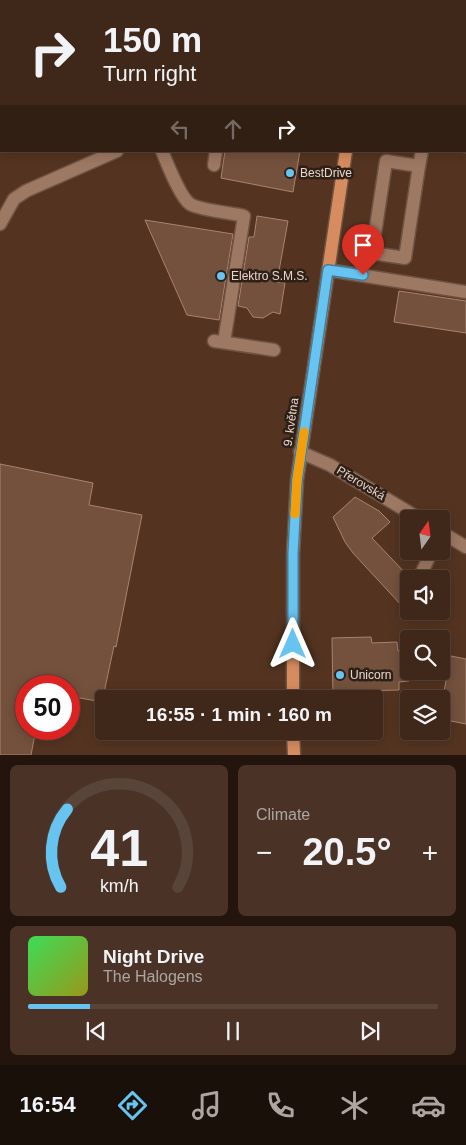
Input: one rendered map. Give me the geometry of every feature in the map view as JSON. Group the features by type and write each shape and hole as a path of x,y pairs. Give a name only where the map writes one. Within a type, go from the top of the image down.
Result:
{"main road":[{"name":"9. května","path":"292,690 293,554 297,480 346,152"},
{"path":"293,740 294,755"}],"street":[{"path":"0,224 14,199 26,191 115,152"},
{"path":"162,152 183,196 190,204 244,216 219,341 274,350"},
{"path":"214,165 216,152"},
{"path":"419,166 386,161 372,253 405,258 422,152"},
{"path":"328,270 466,292"},
{"name":"Přerovská","path":"300,452 330,465 405,510"},
{"path":"450,537 466,547"}],"building":[{"path":"225,152 300,152 293,192 221,178"},
{"path":"257,216 288,221 277,282 285,283 280,314 273,312 263,318 253,317 247,308 238,306 249,237 254,237"},
{"path":"145,220 233,234 219,320 187,315"},
{"path":"399,291 466,301 466,333 394,322"},
{"path":"0,464 93,483 89,505 142,515 116,647 114,646 105,690 95,690 95,701 80,698 80,675 15,675 15,740 34,740 31,755 0,755"},
{"path":"355,497 379,511 390,522 372,538 402,570 400,570 400,604 353,553 345,542 333,517"},
{"path":"371,637 372,643 397,642 398,651 400,651 400,680 409,681 399,682 399,690 333,690 332,638"},
{"path":"451,656 466,659 466,724 450,721 450,690 444,690 446,680 450,680"}],"slow traffic":[{"path":"295,514 297,480 304,432"}],"place":[{"name":"BestDrive","path":"290,173"},
{"name":"Elektro S.M.S.","path":"221,276"},
{"name":"Unicorn","path":"340,675"}],"route":[{"path":"293,644 293,554 297,480 328,270 363,275"}]}
